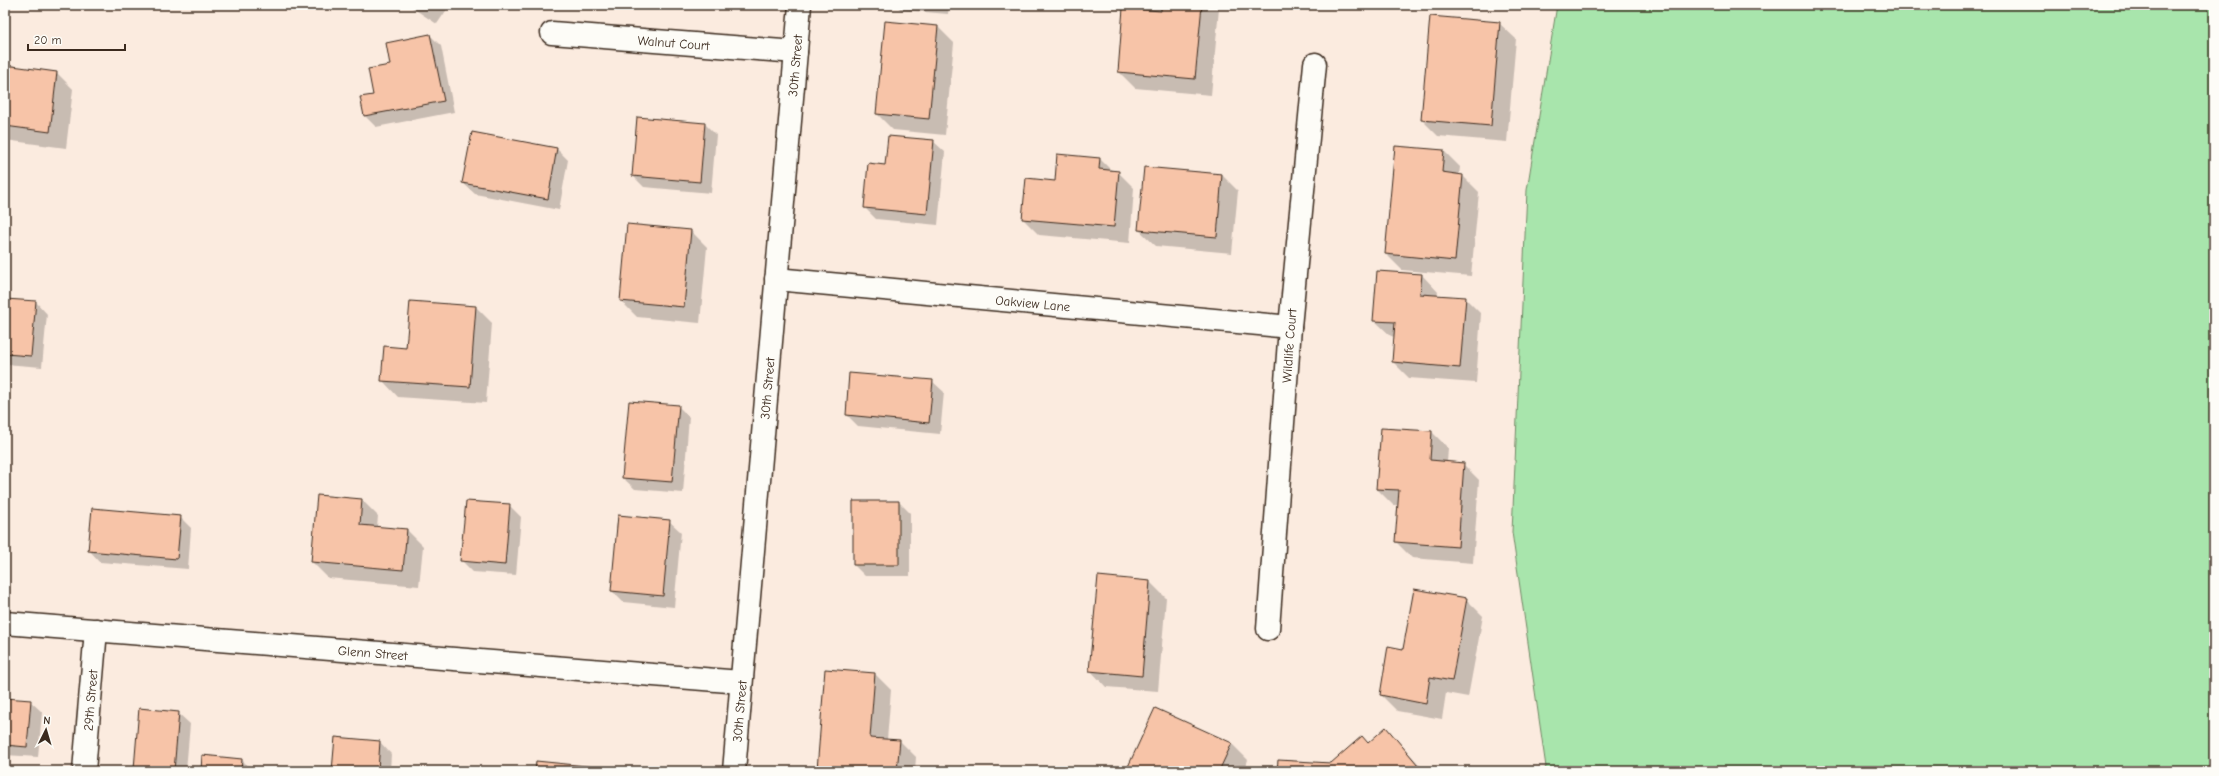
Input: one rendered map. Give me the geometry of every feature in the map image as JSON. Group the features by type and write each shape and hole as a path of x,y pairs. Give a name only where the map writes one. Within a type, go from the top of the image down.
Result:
{"street":[{"name":"30th Street","path":"734,771 800,5"},
{"name":"Walnut Court","path":"552,33 796,52"},
{"name":"Wildlife Court","path":"1268,629 1290,327 1315,64"},
{"name":"Oakview Lane","path":"776,279 1290,327"},
{"name":"Glenn Street","path":"5,623 741,682"},
{"name":"29th Street","path":"84,771 96,630"}],"green space":[{"path":"1557,5 2214,5 2214,771 1543,771 1546,767 1512,532 1527,190"}],"building":[{"path":"1161,5 1202,5 1195,79 1118,72 1123,8 1161,11"},
{"path":"1430,16 1500,22 1491,126 1421,120"},
{"path":"885,21 938,26 929,119 876,114"},
{"path":"430,34 444,101 364,116 360,97 373,95 368,69 390,65 386,43"},
{"path":"5,65 57,72 50,132 5,126"},
{"path":"637,117 705,123 700,182 632,176"},
{"path":"472,132 557,148 548,199 462,183"},
{"path":"888,136 934,140 927,214 864,208 868,163 885,165"},
{"path":"1395,146 1444,150 1442,172 1463,175 1455,261 1385,254"},
{"path":"1057,154 1100,158 1099,169 1119,171 1114,227 1022,219 1026,178 1055,181"},
{"path":"1144,167 1222,174 1217,237 1138,230"},
{"path":"627,224 691,230 684,307 620,301"},
{"path":"1377,271 1422,274 1420,294 1466,297 1460,368 1392,362 1395,322 1373,321"},
{"path":"5,299 36,301 31,356 5,354"},
{"path":"410,301 476,306 470,387 381,381 384,346 406,348"},
{"path":"849,373 933,380 929,423 846,415"},
{"path":"629,401 679,405 672,482 622,478"},
{"path":"1381,428 1432,431 1430,460 1464,463 1458,547 1395,542 1399,490 1376,489"},
{"path":"317,495 362,499 360,525 407,529 403,570 311,562"},
{"path":"466,501 510,504 505,565 460,561"},
{"path":"853,501 899,501 899,565 853,565"},
{"path":"92,508 181,516 177,559 88,551"},
{"path":"618,515 670,520 663,596 611,591"},
{"path":"1098,576 1150,581 1142,676 1089,671"},
{"path":"1414,589 1467,598 1452,681 1430,677 1426,704 1380,695 1388,646 1403,649"},
{"path":"825,669 875,673 870,738 900,740 897,771 817,770"},
{"path":"5,698 31,700 27,747 5,745"},
{"path":"139,708 179,712 174,771 134,769"},
{"path":"1155,708 1232,743 1219,771 1126,771"},
{"path":"1386,727 1418,765 1411,771 1277,771 1278,760 1331,763 1362,736 1368,743"},
{"path":"335,737 380,741 378,771 332,771"},
{"path":"202,755 242,759 241,771 201,771"},
{"path":"536,761 596,767 595,771 535,771"}]}
